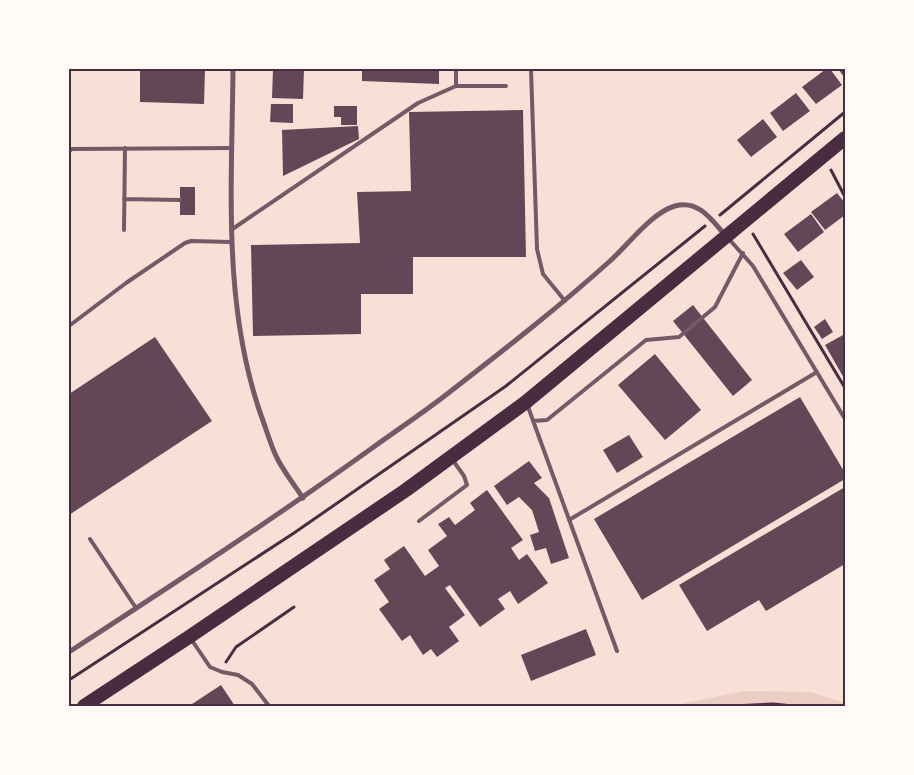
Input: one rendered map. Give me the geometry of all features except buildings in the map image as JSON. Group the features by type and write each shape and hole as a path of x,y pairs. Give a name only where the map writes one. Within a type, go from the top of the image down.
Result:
{"highway":[{"path":"84,706 190,638 406,490 526,402 845,138"}],"street":[{"path":"233,69 231,242 238,324 257,403 277,459 303,498"},
{"path":"69,652 303,498 450,393 565,301 667,209 676,206 694,206 704,211 727,237"}],"lane":[{"path":"456,69 456,86"},
{"path":"531,69 537,249 543,274 565,301"},
{"path":"232,230 418,103 456,86 506,86"},
{"path":"69,151 72,149 125,148 232,148"},
{"path":"124,230 125,148"},
{"path":"124,199 180,200"},
{"path":"727,237 753,266 845,418"},
{"path":"69,326 126,283 185,243 192,241 231,242"},
{"path":"533,421 546,420 646,340 679,337 715,307 743,254"},
{"path":"569,520 817,372"},
{"path":"526,402 617,651"},
{"path":"419,521 467,485 464,476 451,457"},
{"path":"90,538 136,608"},
{"path":"190,638 210,667 222,672 238,675 252,684 269,706"}],"path":[{"path":"69,680 294,533 506,386 845,112"},
{"path":"823,156 845,197"},
{"path":"746,221 845,388"},
{"path":"222,672 228,658 236,647 294,607"},
{"path":"733,706 773,704 793,706"}],"shaded area":[{"path":"743,691 810,692 845,703 845,706 672,706"}]}
